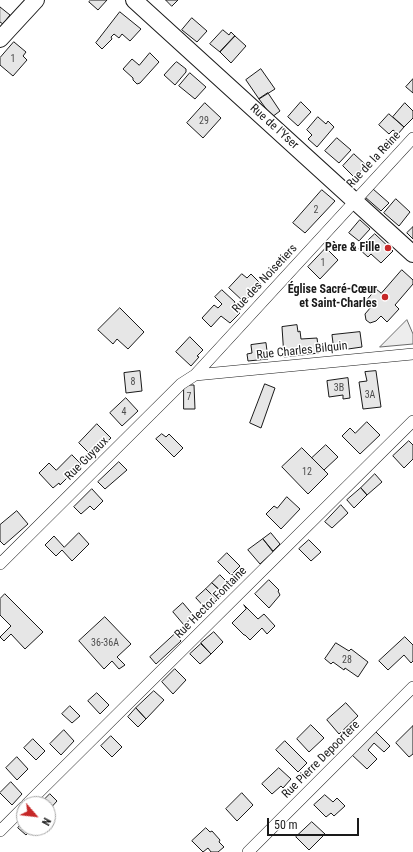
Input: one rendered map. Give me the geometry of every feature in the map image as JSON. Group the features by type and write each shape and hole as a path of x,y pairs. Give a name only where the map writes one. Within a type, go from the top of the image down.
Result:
{"street":[{"path":"0,39 36,0"},
{"name":"Rue de l'Yser","path":"134,0 413,254"},
{"name":"Rue de la Reine","path":"355,201 413,138"},
{"name":"Rue des Noisetiers","path":"195,375 355,201"},
{"name":"Rue Charles Bilquin","path":"195,375 413,354"},
{"name":"Rue Guyaux","path":"0,564 181,384 195,375"},
{"name":"Rue Hector Fontaine","path":"35,796 413,421"},
{"name":"Rue Pierre Depoortere","path":"248,852 413,687"},
{"path":"0,830 16,815"}],"shaded area":[{"path":"407,320 413,334 413,344 380,347"}],"building":[{"path":"91,0 107,0 98,10 89,2"},
{"path":"166,0 178,0 172,6"},
{"path":"0,7 10,15 3,24 0,22"},
{"path":"120,12 141,29 130,41 122,34 119,38 114,34 111,37 112,39 102,49 96,43"},
{"path":"192,18 207,31 197,42 182,30"},
{"path":"223,30 229,35 231,32 235,36 220,52 210,44"},
{"path":"235,36 246,46 231,63 220,52"},
{"path":"14,42 26,52 23,56 27,60 13,76 0,65 0,58"},
{"path":"150,53 159,62 140,83 137,84 123,69 132,59 139,65"},
{"path":"177,62 186,69 186,72 175,85 164,75"},
{"path":"261,69 275,89 259,99 246,80"},
{"path":"190,73 206,87 195,99 179,86"},
{"path":"413,79 413,93 406,87"},
{"path":"268,93 280,111 272,117 259,99"},
{"path":"301,102 311,112 298,126 288,117"},
{"path":"205,103 221,118 203,138 187,123"},
{"path":"405,103 413,111 413,118 404,127 393,117"},
{"path":"389,114 404,127 398,134 393,130 389,134 379,125"},
{"path":"318,117 326,124 328,121 334,127 317,147 308,139 312,135 307,130"},
{"path":"337,138 351,150 339,163 325,151"},
{"path":"354,154 366,165 355,178 343,166"},
{"path":"373,189 389,203 381,211 365,197"},
{"path":"322,190 335,201 305,233 293,223"},
{"path":"396,199 410,212 399,226 384,213"},
{"path":"360,220 370,229 359,241 349,233"},
{"path":"413,227 413,239 407,233"},
{"path":"375,234 393,251 381,263 371,254 368,257 359,249"},
{"path":"326,248 338,260 320,279 308,267"},
{"name":"Église Sacré-Cœur et Saint-Charles","path":"402,270 413,280 413,284 395,305 399,309 387,322 381,316 376,321 370,323 366,320 365,314 371,307 365,302 376,289 381,293"},
{"path":"242,274 247,278 251,274 261,284 244,302 229,288"},
{"path":"222,290 235,302 232,306 240,313 230,323 221,316 211,327 202,318 214,305 218,308 222,304 215,297"},
{"path":"120,308 144,332 128,349 117,339 113,344 98,330"},
{"path":"297,325 298,332 300,331 301,339 317,338 319,353 284,357 282,327"},
{"path":"360,332 362,347 334,351 332,335"},
{"path":"190,337 203,350 191,366 176,352"},
{"path":"266,343 268,359 248,361 247,354 252,353 251,345"},
{"path":"140,371 142,391 126,393 124,373"},
{"path":"376,371 381,407 363,409 359,382 367,381 365,372"},
{"path":"348,378 350,398 343,399 343,395 329,397 327,381"},
{"path":"265,384 275,388 261,428 250,423"},
{"path":"184,385 194,385 195,409 184,409"},
{"path":"126,398 138,411 122,426 110,413"},
{"path":"367,422 380,435 360,454 342,436 350,428 355,433"},
{"path":"97,424 111,438 92,456 79,443"},
{"path":"162,434 166,437 169,434 183,448 174,457 156,439"},
{"path":"409,441 413,445 413,459 404,468 393,456"},
{"path":"326,445 338,457 324,470 312,458"},
{"path":"302,448 328,474 308,494 282,467"},
{"path":"72,455 81,464 60,485 59,483 53,488 39,473 49,463 56,470"},
{"path":"119,462 127,470 105,489 98,482"},
{"path":"375,474 382,482 367,495 361,488"},
{"path":"361,488 367,495 354,508 347,500"},
{"path":"92,489 103,501 94,510 90,506 81,514 74,507"},
{"path":"287,497 300,509 281,529 266,514 274,506 277,508"},
{"path":"341,505 348,513 332,528 325,522"},
{"path":"17,511 28,524 4,545 0,541 0,525"},
{"path":"79,533 89,544 72,561 62,550 56,556 45,545 54,536 64,547"},
{"path":"271,533 280,544 273,551 263,539"},
{"path":"263,539 273,552 260,564 248,550"},
{"path":"309,540 321,552 311,561 299,549"},
{"path":"227,553 240,566 231,575 218,562"},
{"path":"220,575 231,586 223,593 212,583"},
{"path":"269,580 279,590 280,595 269,608 255,594"},
{"path":"212,583 223,593 217,600 206,589"},
{"path":"206,589 217,600 206,609 196,598"},
{"path":"5,594 43,632 25,649 11,634 4,641 0,637 11,626 0,615 0,599"},
{"path":"183,603 194,616 184,625 173,612"},
{"path":"244,605 258,619 264,614 275,626 267,634 262,628 250,640 232,623 246,609"},
{"path":"105,617 131,644 117,657 125,665 119,669 112,661 104,669 79,641"},
{"path":"214,632 223,642 211,654 201,643"},
{"path":"175,634 181,641 156,664 150,657"},
{"path":"405,637 413,645 413,661 411,663 404,655 388,670 379,661"},
{"path":"336,643 349,651 351,649 368,662 358,677 345,668 344,670 333,662 331,664 325,659"},
{"path":"201,644 211,654 200,664 190,654"},
{"path":"175,669 186,680 173,694 162,682"},
{"path":"154,691 164,700 146,719 136,708"},
{"path":"97,693 109,705 100,714 88,701"},
{"path":"346,703 358,716 339,734 327,720"},
{"path":"70,706 80,716 72,723 62,714"},
{"path":"136,708 146,719 138,727 128,717"},
{"path":"311,725 324,738 309,752 297,739"},
{"path":"413,726 413,754 409,757 396,743"},
{"path":"64,730 74,741 61,755 50,744"},
{"path":"375,731 390,746 384,752 374,743 368,750 377,759 367,769 351,754"},
{"path":"111,736 122,747 112,757 101,746"},
{"path":"33,739 45,751 36,760 24,748"},
{"path":"285,741 307,763 298,772 276,750"},
{"path":"17,757 28,769 17,780 6,768"},
{"path":"279,768 291,779 283,788 281,786 272,794 262,784"},
{"path":"11,782 22,794 20,796 16,796 16,801 12,805 0,793"},
{"path":"242,793 253,805 237,821 226,809"},
{"path":"325,795 333,802 337,798 345,806 334,816 331,813 326,817 314,805"},
{"path":"312,822 325,834 309,850 296,837"},
{"path":"206,828 210,832 212,831 224,847 218,852 211,852 208,848 203,852 192,841"}],"place":[{"name":"Père & Fille","path":"388,248"},
{"name":"Église Sacré-Cœur et Saint-Charles","path":"385,297"}]}
